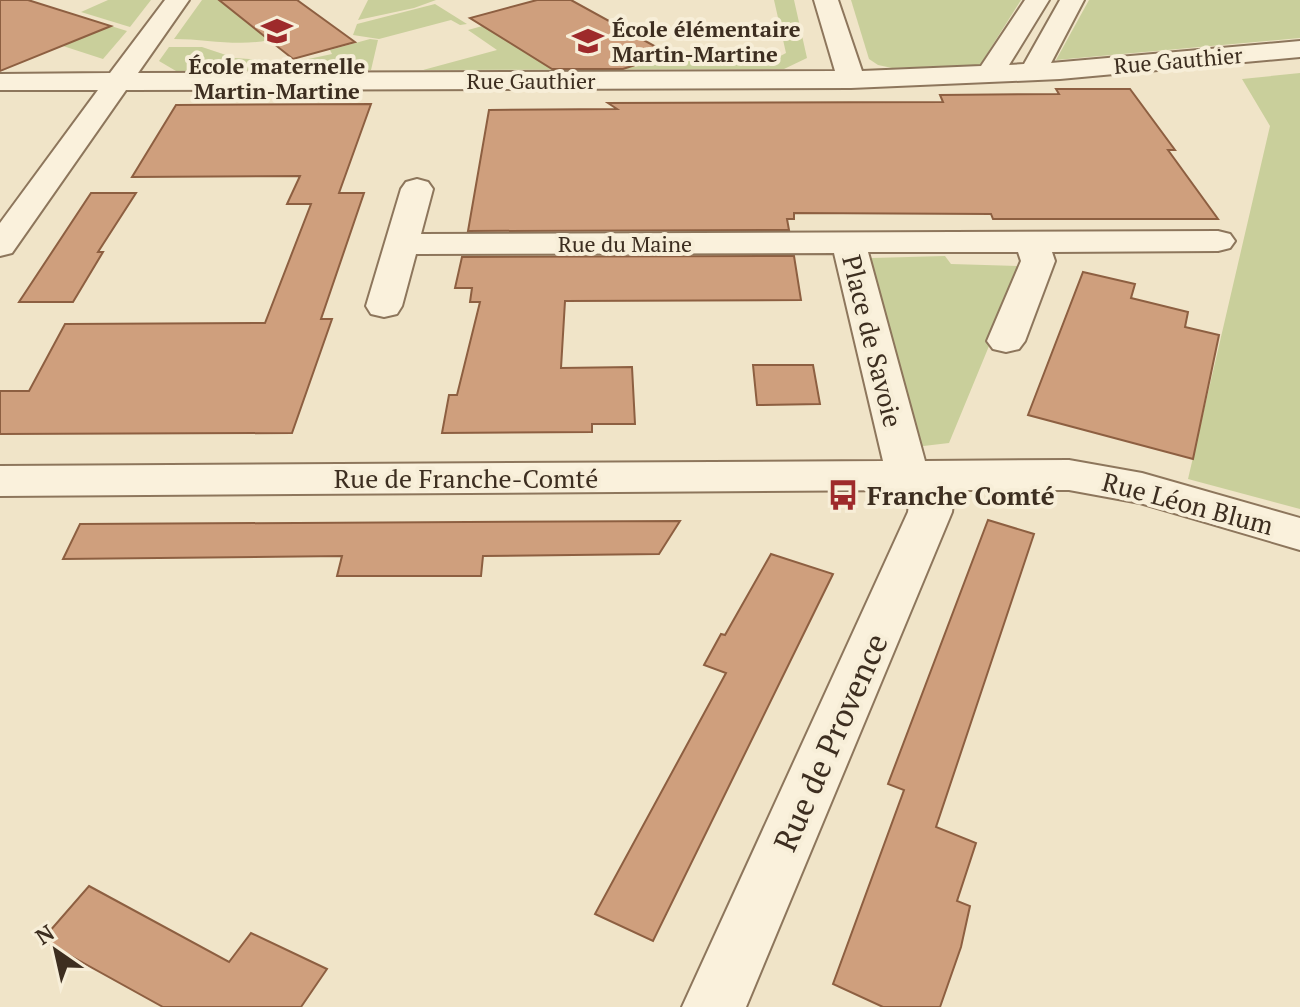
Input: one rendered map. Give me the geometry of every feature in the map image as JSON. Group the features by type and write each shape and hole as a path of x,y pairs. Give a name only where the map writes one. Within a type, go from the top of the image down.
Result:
{"street":[{"path":"0,246 177,0"},
{"path":"826,0 851,80"},
{"path":"989,75 1037,0"},
{"path":"1033,72 1072,0"},
{"name":"Rue Gauthier","path":"0,82 851,80 1033,72 1300,49"},
{"path":"384,306 417,189"},
{"name":"Place de Savoie","path":"920,476 849,243 1218,241"},
{"path":"1006,341 1038,261 1031,242"},
{"name":"Rue du Maine","path":"401,244 849,243"},
{"name":"Rue de Franche-Comté","path":"0,481 920,476"},
{"name":"Rue Léon Blum","path":"920,476 1092,477 1142,488 1300,534"},
{"name":"Rue de Provence","path":"714,1007 930,512 934,500 920,476"}],"green space":[{"path":"108,0 151,0 130,27 81,12"},
{"path":"202,0 222,0 269,40 234,43 174,39"},
{"path":"368,0 436,0 358,20"},
{"path":"774,0 794,0 807,58 784,69 423,70 497,50 468,30 511,18 618,57 635,67 671,56 683,61 771,61 786,53"},
{"path":"851,0 1021,0 980,65 892,68 869,59"},
{"path":"1089,0 1300,0 1300,38 1056,60"},
{"path":"435,4 467,24 460,25 451,20 379,39 353,35 357,24"},
{"path":"111,26 127,31 103,59 63,46"},
{"path":"370,39 378,40 371,70 176,71 159,61 169,47 202,47 235,58 294,62 332,54 330,50"},
{"path":"1300,73 1300,509 1188,479 1270,126 1242,79"},
{"path":"945,256 951,264 1022,266 949,443 915,447 865,264 872,258"}],"building":[{"path":"0,0 28,0 111,26 0,71"},
{"path":"219,0 297,0 355,42 293,59"},
{"path":"537,0 571,0 669,54 623,69 552,69 470,18"},
{"path":"1056,89 1130,89 1175,150 1168,150 1218,219 993,219 991,214 794,213 794,219 787,219 789,230 468,231 489,110 617,109 608,103 943,102 940,95 1059,94"},
{"path":"371,104 339,193 364,193 321,319 332,319 292,433 0,434 0,391 29,391 65,324 265,323 311,204 287,204 300,176 132,177 176,105"},
{"path":"91,193 136,193 98,252 103,252 73,302 19,302"},
{"path":"794,256 801,300 565,301 561,368 632,367 635,424 592,424 592,432 442,433 449,395 457,395 480,302 470,302 472,288 455,288 462,257"},
{"path":"1083,272 1135,284 1131,298 1188,312 1185,327 1219,335 1193,459 1028,415"},
{"path":"753,365 813,365 820,404 757,405"},
{"path":"988,520 1034,534 936,827 976,843 957,901 970,906 961,947 940,1007 883,1007 833,984 904,790 888,784"},
{"path":"680,521 659,554 483,556 481,576 337,576 342,556 63,559 80,524"},
{"path":"771,554 833,574 653,941 595,914 726,673 704,665 721,634 725,635"},
{"path":"89,886 229,962 251,933 327,969 301,1007 163,1007 42,940"}],"place":[{"name":"École maternelle Martin-Martine","path":"277,31"},
{"name":"École élémentaire Martin-Martine","path":"588,41"},
{"name":"Franche Comté","path":"843,495"}]}
